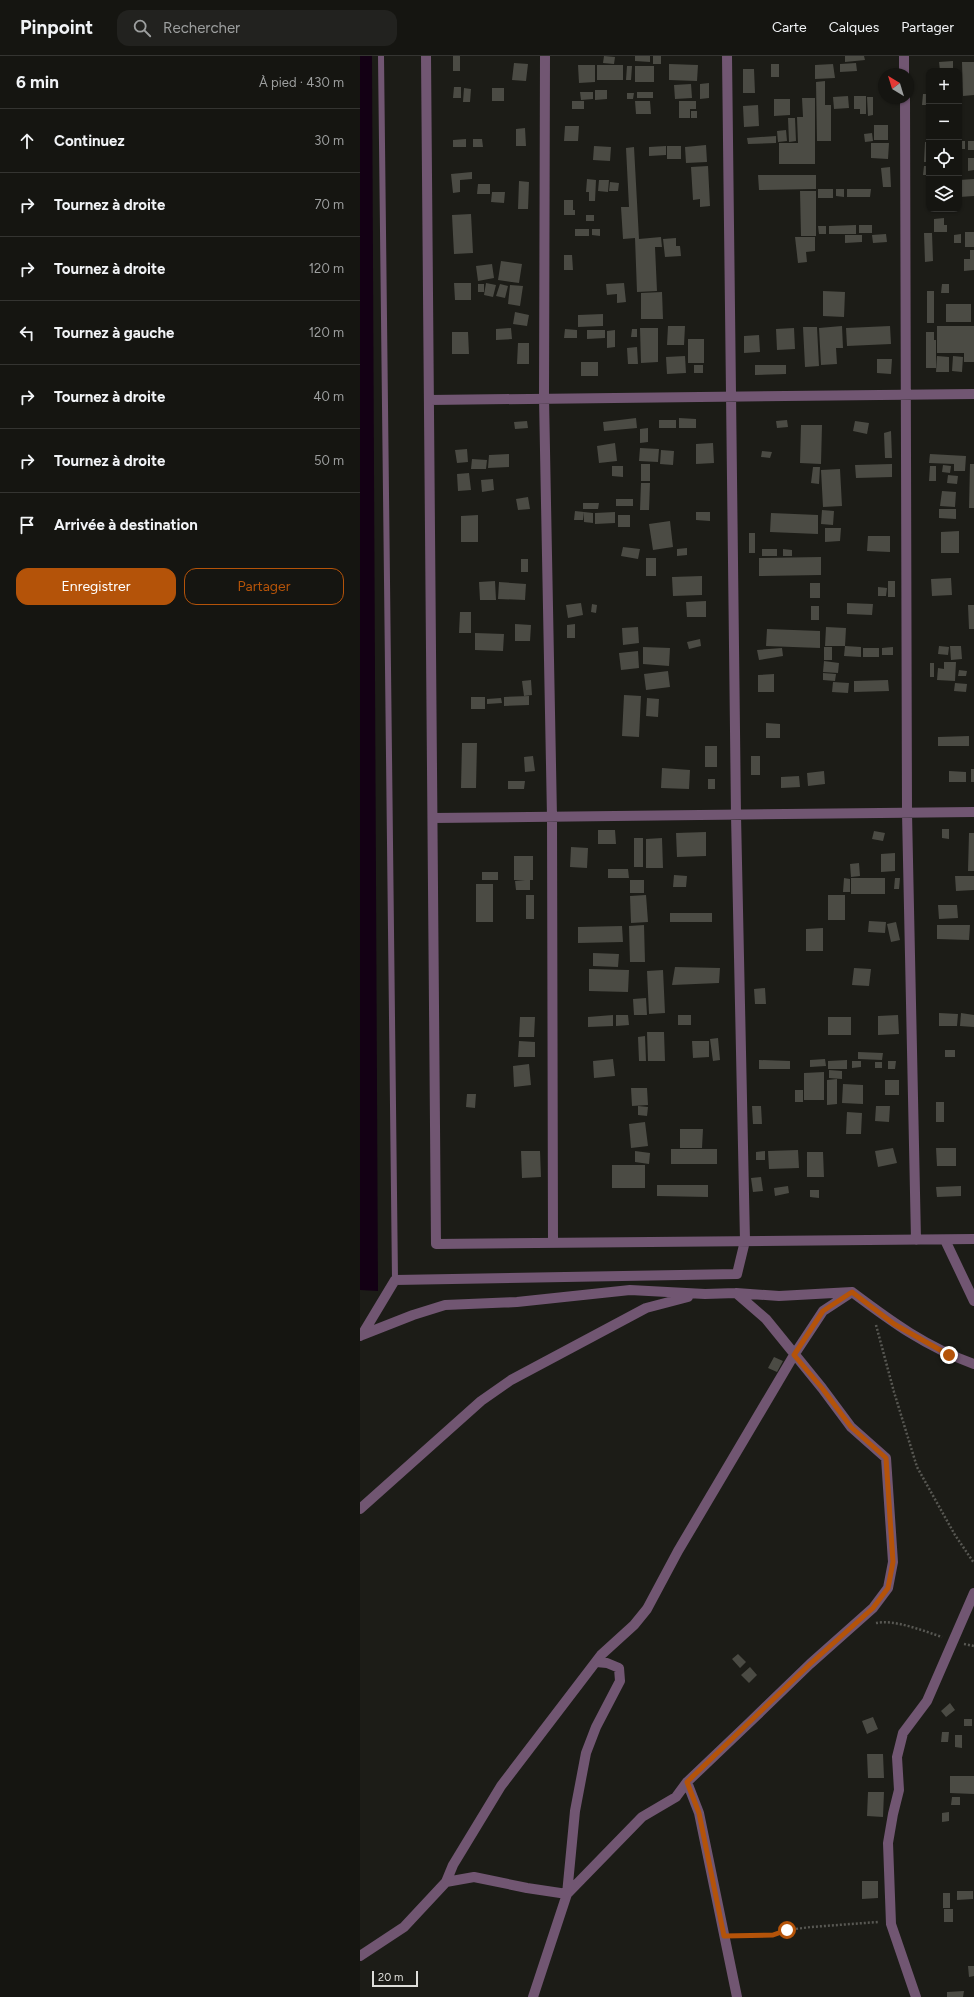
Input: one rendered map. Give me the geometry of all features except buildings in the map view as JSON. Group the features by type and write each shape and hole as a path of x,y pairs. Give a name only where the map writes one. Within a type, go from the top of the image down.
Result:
{"street":[{"path":"426,56 436,1244 974,1239"},
{"path":"545,56 544,398 552,817 553,1243"},
{"path":"361,1335 395,1280 737,1274 746,1241 736,815 727,56"},
{"path":"904,56 904,68"},
{"path":"905,104 908,813 916,1240"},
{"path":"429,400 974,394"},
{"path":"433,818 974,812"},
{"path":"945,1240 974,1301"},
{"path":"361,1335 413,1314 445,1305 517,1302 630,1290 705,1294 736,1293 779,1296 852,1292 894,1324 942,1351 974,1364"},
{"path":"360,1956 404,1927 446,1882 453,1865 501,1786 596,1662 634,1625 646,1609 678,1551 794,1355 823,1311 852,1292"},
{"path":"568,1894 642,1817 676,1797 687,1782 810,1664 873,1608 888,1588 893,1562 886,1458 851,1427 822,1388 766,1320 736,1293"},
{"path":"360,1509 481,1401 511,1380 646,1308 677,1299 705,1294"},
{"path":"916,1997 900,1955 891,1924 888,1842 899,1790 897,1757 903,1733 927,1701 954,1642 974,1593"},
{"path":"533,1997 568,1894 574,1811 586,1753 596,1727 620,1681 619,1668 607,1663 596,1662"},
{"path":"687,1782 699,1813 737,1997"},
{"path":"446,1882 474,1877 527,1888 568,1894"}],"lane":[{"path":"381,56 395,1280"}],"path":[{"path":"872,1307 894,1392 917,1467 955,1535 974,1563"},
{"path":"871,1624 883,1621 920,1630 954,1642"},
{"path":"724,1936 773,1935 787,1930 812,1927 883,1922 891,1924"}],"shaded area":[{"path":"360,56 372,56 378,1291 360,1290"}],"route":[{"path":"787,1930 773,1935 724,1936 699,1813 687,1782 810,1664 873,1608 888,1588 893,1562 888,1511 886,1458 851,1427 807,1368 794,1355 823,1311 852,1292 894,1324 949,1355"}]}
